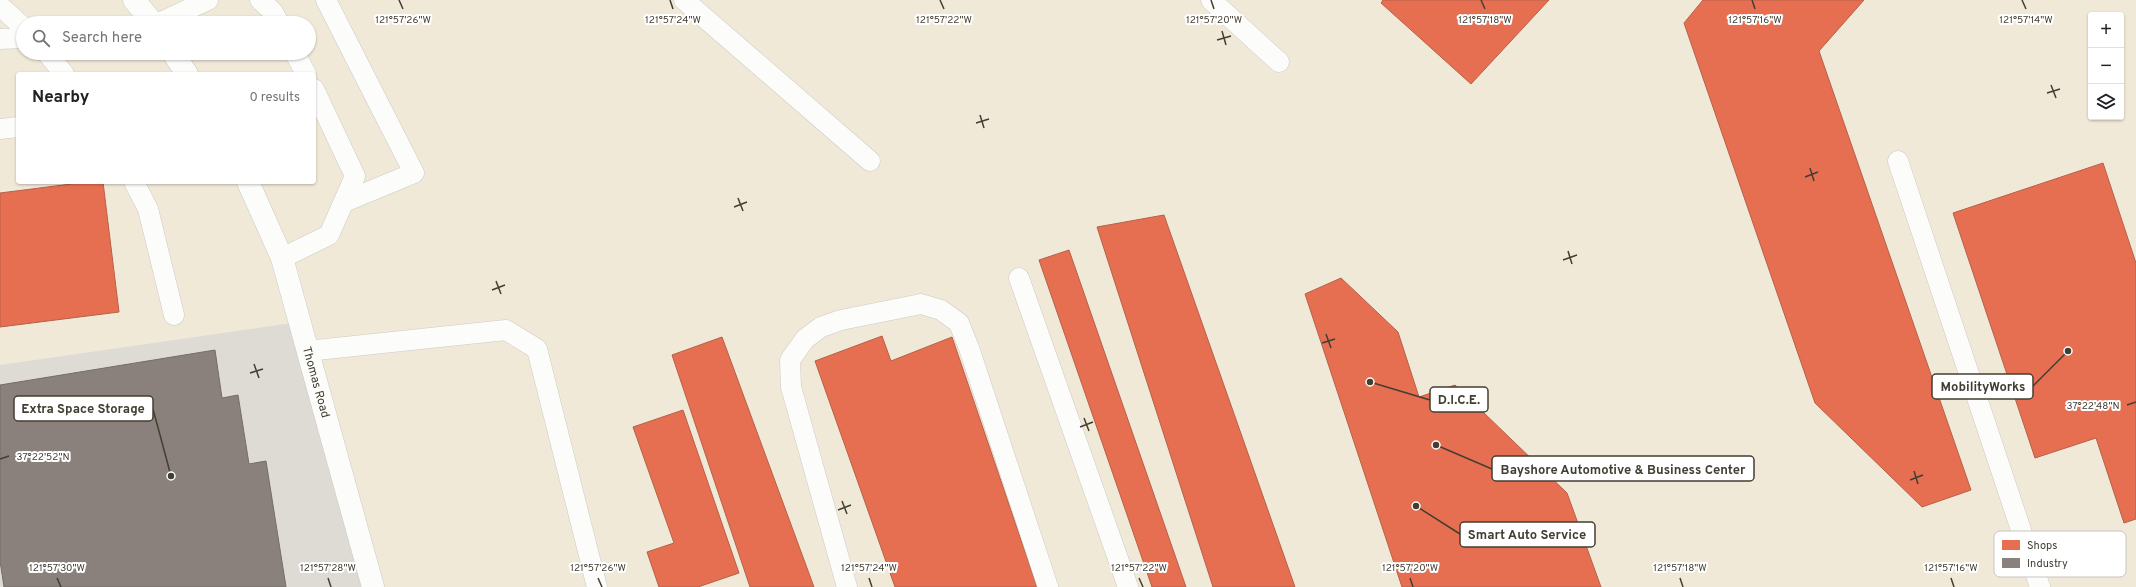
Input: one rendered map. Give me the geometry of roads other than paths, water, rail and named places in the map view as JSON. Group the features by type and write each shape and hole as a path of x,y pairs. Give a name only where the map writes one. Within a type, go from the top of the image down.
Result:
{"street":[{"path":"134,0 148,16"},
{"path":"178,60 186,72"},
{"name":"Thomas Road","path":"249,184 282,258 373,587"}],"lane":[{"path":"174,16 208,0"},
{"path":"260,0 275,16"},
{"path":"326,0 414,173 344,202"},
{"path":"684,0 870,161"},
{"path":"1211,0 1279,62"},
{"path":"0,6 16,21"},
{"path":"0,39 16,38"},
{"path":"53,60 62,72"},
{"path":"299,60 305,72"},
{"path":"282,258 329,235 355,176 316,93"},
{"path":"0,130 16,127"},
{"path":"1898,161 2021,531"},
{"path":"135,184 148,209 174,315"},
{"path":"1019,278 1128,587"},
{"path":"848,587 791,386 790,360 805,339 821,327 841,320 921,304 942,310 959,323 969,348 1048,587"},
{"path":"307,351 506,330 537,349 597,587"},
{"path":"2037,577 2040,587"}],"place":[{"name":"MobilityWorks","path":"2068,351"},
{"name":"D.I.C.E.","path":"1370,382"},
{"name":"Bayshore Automotive & Business Center","path":"1436,445"},
{"name":"Extra Space Storage","path":"171,476"},
{"name":"Smart Auto Service","path":"1416,506"}]}
